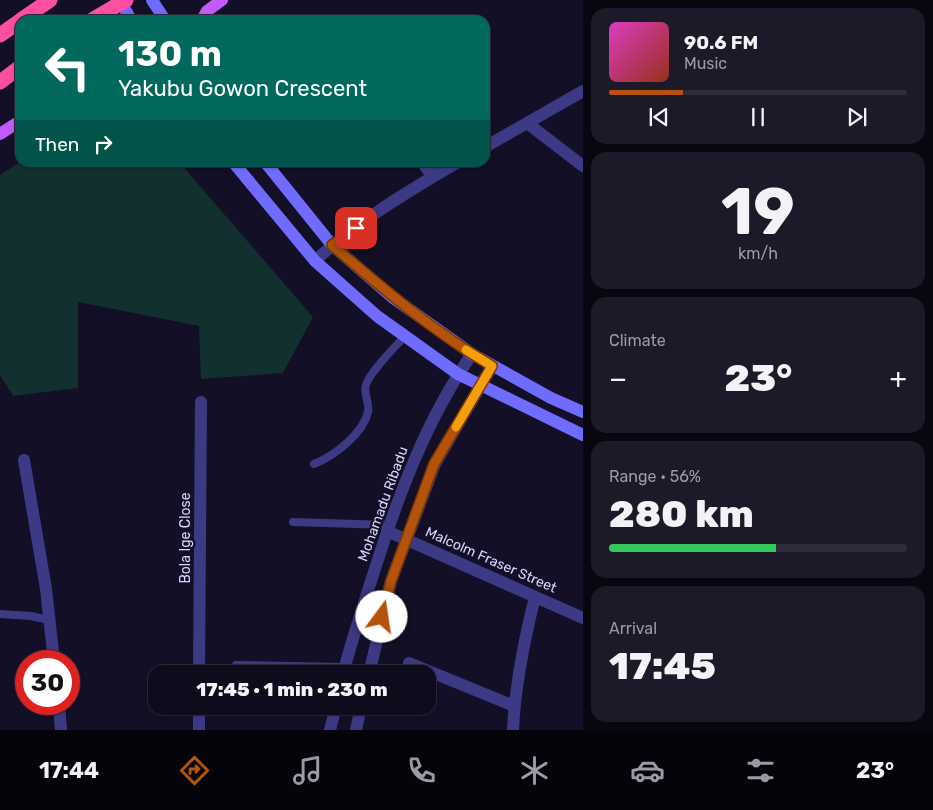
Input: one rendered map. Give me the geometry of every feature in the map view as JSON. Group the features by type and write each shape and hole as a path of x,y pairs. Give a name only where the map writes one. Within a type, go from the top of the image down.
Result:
{"highway":[{"path":"100,15 126,0"},
{"path":"27,15 46,2"},
{"path":"0,35 15,24"},
{"path":"0,82 15,71"}],"main road":[{"path":"120,0 128,15"},
{"path":"152,0 162,15"},
{"path":"205,15 207,11 222,0"},
{"path":"0,134 15,124"},
{"path":"237,167 315,261 377,316 404,337 458,374 583,435"},
{"path":"269,167 332,245 392,297 472,354 551,398 583,412"}],"street":[{"path":"490,144 583,91"},
{"path":"527,122 583,166"},
{"path":"426,167 433,177"},
{"path":"315,261 332,245 450,167"},
{"name":"Mohamadu Ribadu","path":"346,665 388,528 415,458 458,374 472,354"},
{"path":"370,665 391,581 434,464 492,366"},
{"name":"Bola Ige Close","path":"199,665 201,402"},
{"path":"24,460 46,589 53,650"},
{"name":"Malcolm Fraser Street","path":"388,528 406,538 583,618"},
{"path":"513,730 514,706 523,644 535,597"},
{"path":"409,663 514,706"},
{"path":"60,715 61,730"},
{"path":"199,715 199,730"},
{"path":"330,730 334,715"},
{"path":"356,730 359,715"}],"lane":[{"path":"314,464 326,460 336,452 363,424 368,412 366,385 371,376 404,337"},
{"path":"293,522 388,528"},
{"path":"0,614 31,616 49,620"}],"green space":[{"path":"15,165 15,167 183,167 313,317 283,373 201,379 199,326 78,302 78,388 13,396 0,375 0,175"}],"slow traffic":[{"path":"456,427 492,366 466,350"}],"route":[{"path":"356,228 332,245 392,297 492,366 434,464 391,581 382,617"}]}
